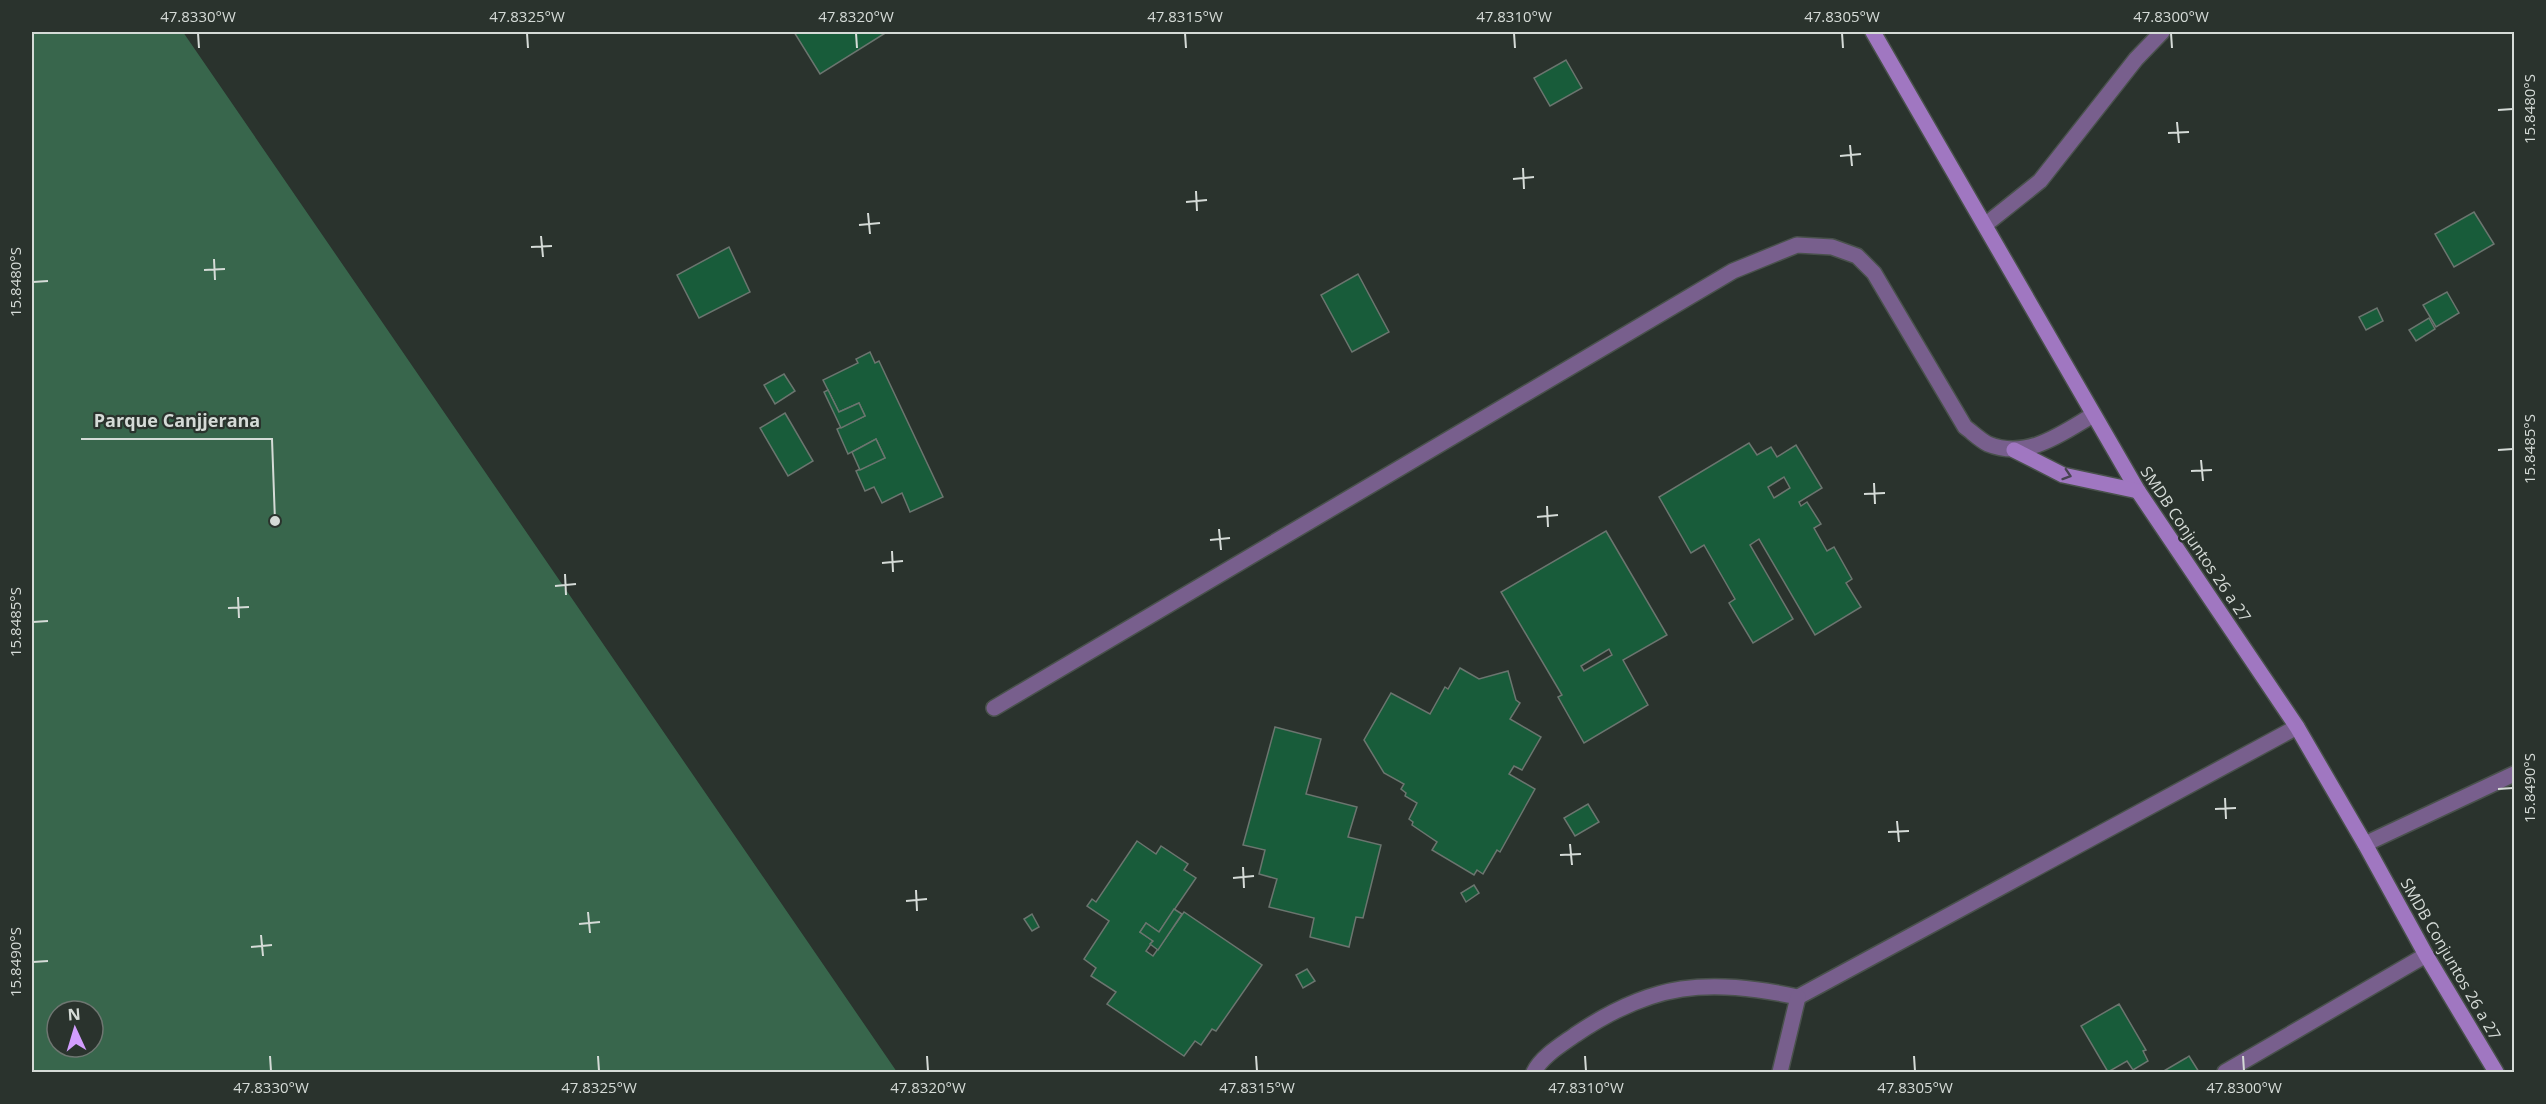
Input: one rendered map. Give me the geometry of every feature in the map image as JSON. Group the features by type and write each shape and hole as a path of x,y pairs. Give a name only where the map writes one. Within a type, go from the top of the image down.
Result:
{"street":[{"name":"SMDB Conjuntos 26 a 27","path":"1873,32 2138,491 2297,727 2426,955 2496,1072"},
{"path":"1985,225 2040,181 2136,59 2162,32"},
{"path":"994,708 1733,272 1797,245 1832,247 1857,256 1874,273 1965,427 1987,443 2014,450 2063,475 2138,491"},
{"path":"2014,450 2043,444 2093,415"},
{"path":"1534,1072 1557,1048 1606,1014 1666,991 1694,986 1727,986 1798,997 2297,727"},
{"path":"2365,844 2514,774"},
{"path":"2224,1072 2426,955"},
{"path":"1780,1072 1798,997"}],"green space":[{"path":"32,32 183,32 897,1072 32,1072"}],"building":[{"path":"794,32 887,32 820,74"},
{"path":"1566,60 1582,88 1550,106 1534,78"},
{"path":"2474,212 2494,244 2454,267 2435,234"},
{"path":"729,247 750,292 699,318 677,275"},
{"path":"1358,274 1389,332 1352,352 1321,295"},
{"path":"2447,292 2459,313 2436,327 2423,305"},
{"path":"2377,308 2383,321 2366,330 2359,317"},
{"path":"2429,318 2435,329 2416,341 2409,330"},
{"path":"870,352 875,363 879,361 943,497 910,512 902,493 882,503 874,487 865,491 856,471 885,458 876,439 848,454 837,429 865,416 859,403 839,412 823,380 858,363 856,359"},
{"path":"784,374 795,391 775,404 764,385"},
{"path":"828,390 839,412 859,403 865,416 841,428 824,392"},
{"path":"785,413 813,461 788,476 760,428"},
{"path":"876,439 885,458 860,470 852,452"},
{"path":"1749,443 1757,455 1771,447 1777,457 1796,445 1822,488 1799,502 1801,506 1807,502 1821,524 1814,528 1827,551 1834,547 1852,579 1846,583 1861,607 1815,635 1759,539 1750,545 1793,619 1753,643 1729,603 1735,599 1704,545 1691,553 1659,497","holes":["1784,477 1790,488 1774,498 1768,487"]},
{"path":"1606,531 1667,635 1623,660 1648,705 1584,743 1558,697 1562,695 1501,592","holes":["1609,649 1612,655 1584,671 1581,666"]},
{"path":"1460,668 1479,679 1508,671 1516,700 1520,703 1510,719 1541,737 1522,770 1514,766 1509,774 1535,789 1500,852 1497,850 1483,874 1477,870 1474,875 1432,850 1437,842 1412,825 1413,822 1409,819 1417,803 1405,796 1406,793 1401,789 1404,784 1384,773 1364,740 1391,693 1430,714 1445,687 1448,689"},
{"path":"1275,727 1321,739 1306,794 1357,807 1348,837 1381,845 1363,918 1356,917 1349,947 1310,937 1314,918 1269,907 1277,879 1259,874 1265,850 1243,845"},
{"path":"1588,804 1599,822 1575,836 1564,818"},
{"path":"1137,841 1156,854 1161,846 1188,864 1184,870 1196,878 1159,932 1146,923 1140,932 1153,941 1146,951 1153,956 1184,912 1262,965 1216,1031 1212,1029 1201,1045 1195,1041 1184,1056 1107,1004 1116,992 1091,976 1096,968 1084,959 1109,921 1087,906 1092,899 1096,902"},
{"path":"1474,885 1479,893 1466,902 1461,893"},
{"path":"1174,909 1182,914 1158,950 1150,944 1153,941 1140,932 1146,923 1159,932"},
{"path":"1032,914 1039,927 1032,931 1024,919"},
{"path":"1307,969 1315,981 1303,988 1296,975"},
{"path":"2119,1004 2146,1050 2143,1051 2148,1061 2133,1070 2127,1061 2108,1072 2081,1026"},
{"path":"2189,1056 2199,1072 2162,1072 2186,1058"}],"place":[{"name":"Parque Canjjerana","path":"275,521"}]}
